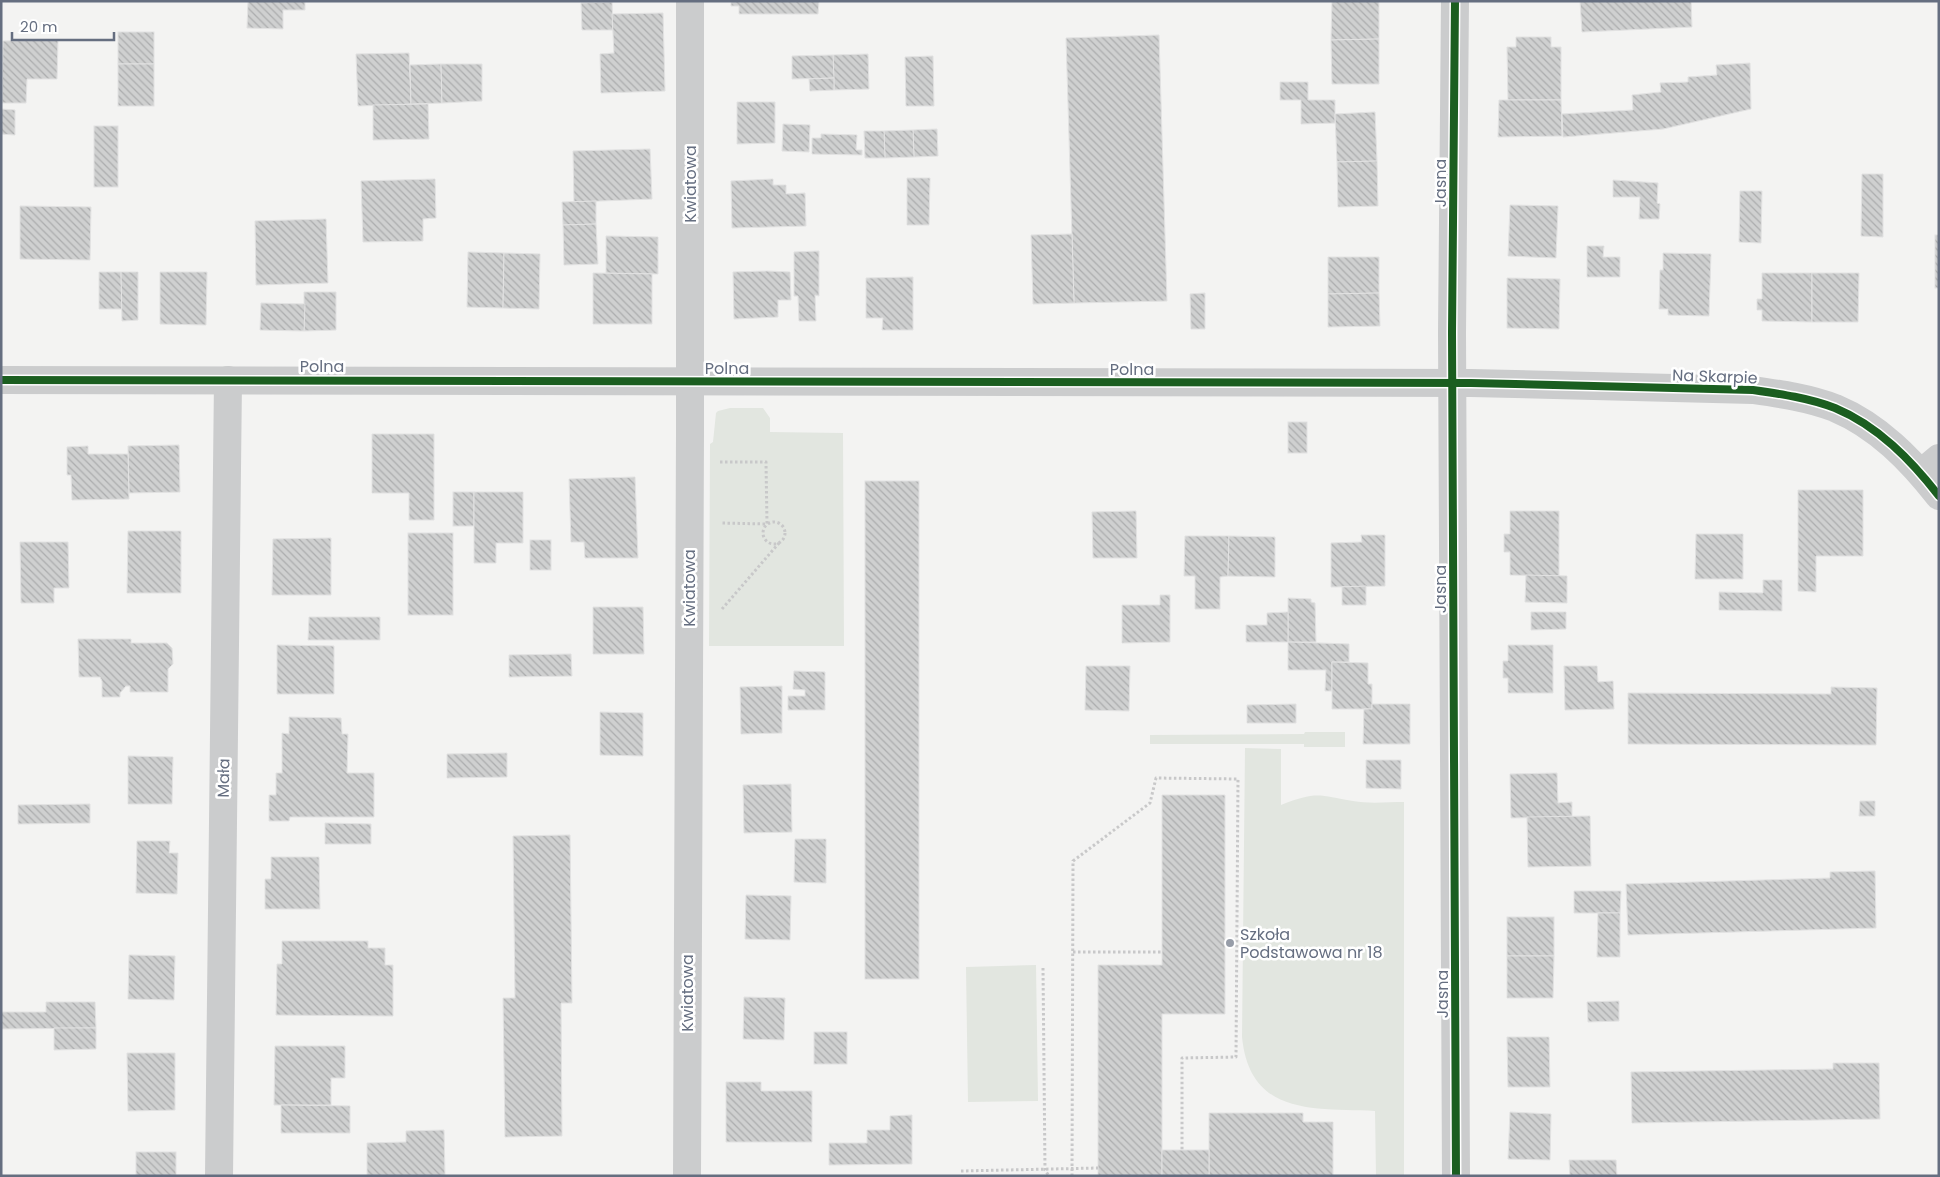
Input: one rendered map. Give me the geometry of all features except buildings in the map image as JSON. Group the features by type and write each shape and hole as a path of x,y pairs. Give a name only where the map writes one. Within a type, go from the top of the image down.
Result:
{"street":[{"name":"Kwiatowa","path":"687,1176 690,1"},
{"name":"Jasna","path":"1455,1 1453,383 1456,1176"},
{"name":"Polna","path":"1,380 1453,383"},
{"name":"Mała","path":"219,1176 228,380"},
{"name":"Na Skarpie","path":"1453,383 1753,390 1798,397 1835,408 1863,423 1893,444 1930,465 1939,496"}],"path":[{"path":"716,462 766,462 767,524 764,530 764,538 772,544 779,544"},
{"path":"714,523 767,524 774,522 784,527 785,538 718,613"},
{"path":"1072,1176 1073,861 1150,803 1156,778 1238,779 1236,1057 1182,1058 1182,1150"},
{"path":"1073,952 1161,952"},
{"path":"1043,968 1045,1170 1049,1176"},
{"path":"961,1172 1098,1168"}],"shaded area":[{"path":"730,408 763,408 770,418 770,432 843,433 844,646 709,646 710,444 713,442 716,413"},
{"path":"1305,732 1345,732 1345,747 1304,747 1304,744 1150,744 1150,735 1304,734"},
{"path":"1245,748 1281,749 1281,805 1310,796 1325,796 1365,802 1404,802 1404,1176 1376,1176 1375,1111 1330,1109 1289,1103 1272,1095 1258,1082 1248,1063 1242,1037"},
{"path":"1036,965 1038,1101 968,1102 966,967"}],"cycle path":[{"path":"1455,1 1452,333 1456,1176"},
{"path":"1,380 1471,383 1753,390 1815,402 1851,415 1893,445 1939,496"}],"place":[{"name":"Szkoła Podstawowa nr 18","path":"1230,943"}]}
